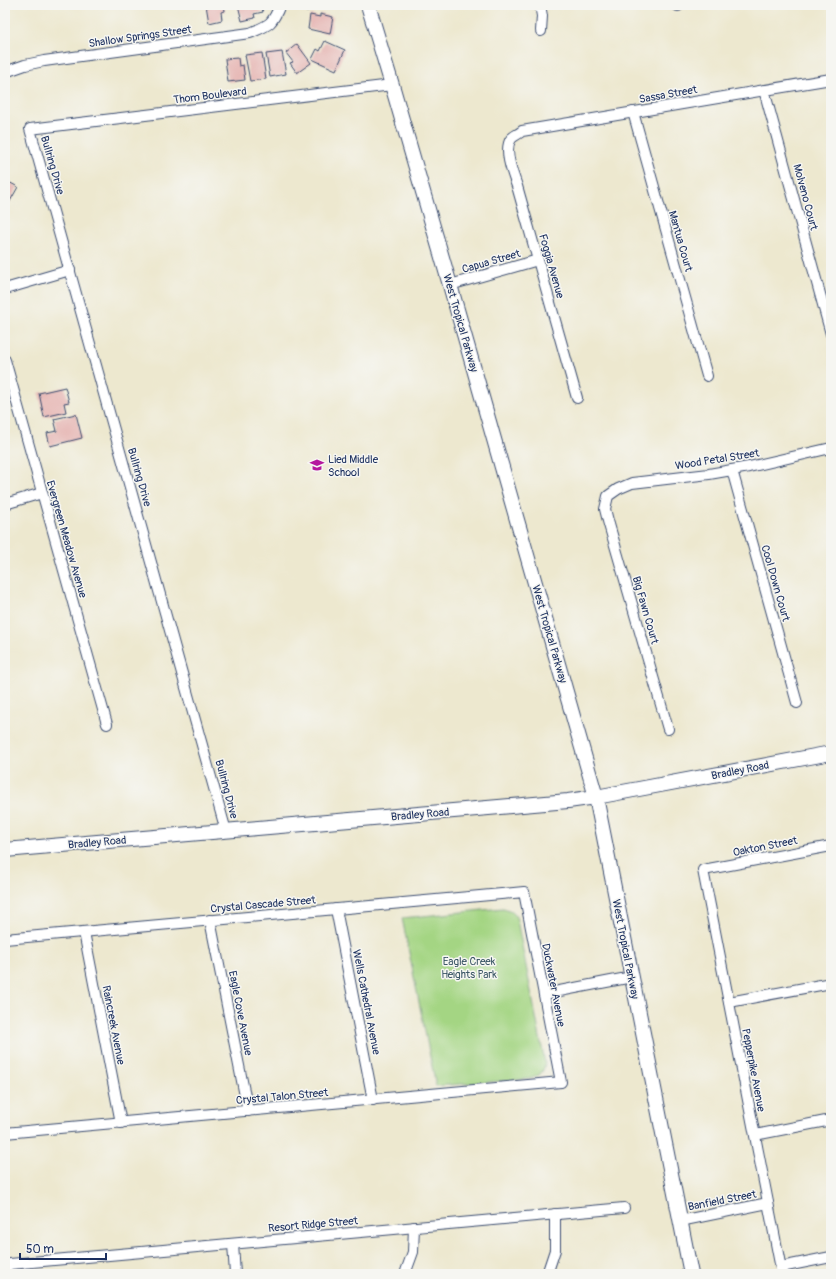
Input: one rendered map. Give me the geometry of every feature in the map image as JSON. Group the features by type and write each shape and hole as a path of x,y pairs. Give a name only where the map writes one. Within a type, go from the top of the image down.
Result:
{"main road":[{"name":"West Tropical Parkway","path":"368,5 450,285 596,797 691,1274"},
{"name":"Bradley Road","path":"5,850 568,801 831,753"}],"street":[{"name":"Shallow Springs Street","path":"5,72 25,65 44,61 250,33 268,26 275,18 280,5"},
{"path":"540,5 542,16 541,31"},
{"name":"Sassa Street","path":"511,139 522,131 831,79"},
{"name":"Thom Boulevard","path":"30,129 392,85"},
{"name":"Molveno Court","path":"764,90 831,334"},
{"name":"Mantua Court","path":"633,112 707,376"},
{"name":"Bullring Drive","path":"30,129 226,831"},
{"name":"Foggia Avenue","path":"511,139 508,152 511,168 577,398"},
{"name":"Capua Street","path":"450,285 538,260"},
{"path":"5,289 70,270"},
{"name":"Evergreen Meadow Avenue","path":"5,360 107,724"},
{"name":"Wood Petal Street","path":"608,496 618,489 632,483 732,470 831,448"},
{"name":"Cool Down Court","path":"732,470 797,703"},
{"path":"5,504 42,493"},
{"name":"Big Fawn Court","path":"608,496 605,509 608,521 668,730"},
{"name":"Oakton Street","path":"703,870 831,846"},
{"name":"Pepperpike Avenue","path":"703,870 782,1270"},
{"name":"Crystal Cascade Street","path":"5,938 524,892"},
{"name":"Duckwater Avenue","path":"524,892 561,1082"},
{"name":"Wells Cathedral Avenue","path":"336,909 374,1100"},
{"name":"Eagle Cove Avenue","path":"210,920 248,1111"},
{"name":"Raincreek Avenue","path":"84,932 122,1123"},
{"path":"544,994 632,977"},
{"path":"729,1002 831,983"},
{"name":"Crystal Talon Street","path":"5,1133 561,1082"},
{"path":"755,1135 831,1120"},
{"name":"Banfield Street","path":"680,1221 768,1203"},
{"name":"Resort Ridge Street","path":"5,1269 10,1264 624,1208"},
{"path":"547,1274 555,1250 555,1214"},
{"path":"405,1274 413,1252 414,1227"},
{"path":"233,1244 235,1274"},
{"path":"782,1270 831,1257"}],"green space":[{"name":"Eagle Creek Heights Park","path":"503,908 512,912 517,920 545,1063 542,1072 538,1076 529,1079 436,1086 402,918"}],"building":[{"path":"206,5 224,5 225,11 221,12 222,20 209,23"},
{"path":"238,5 261,5 263,12 254,14 255,18 242,21"},
{"path":"305,5 328,5 329,7 306,11"},
{"path":"320,14 333,17 330,34 308,29 310,15 320,17"},
{"path":"325,41 345,50 336,70 312,59 317,49 320,51"},
{"path":"297,44 311,63 297,73 290,63 293,62 286,53"},
{"path":"282,52 286,74 270,77 266,54"},
{"path":"262,53 266,79 250,81 245,55"},
{"path":"238,58 239,66 243,65 245,80 228,82 225,59"},
{"path":"5,180 18,187 9,203 5,201"},
{"path":"65,387 69,402 64,403 66,412 44,417 39,393"},
{"path":"76,414 82,438 50,446 47,433 57,431 54,419"}],"place":[{"name":"Lied Middle School","path":"317,465"}]}
